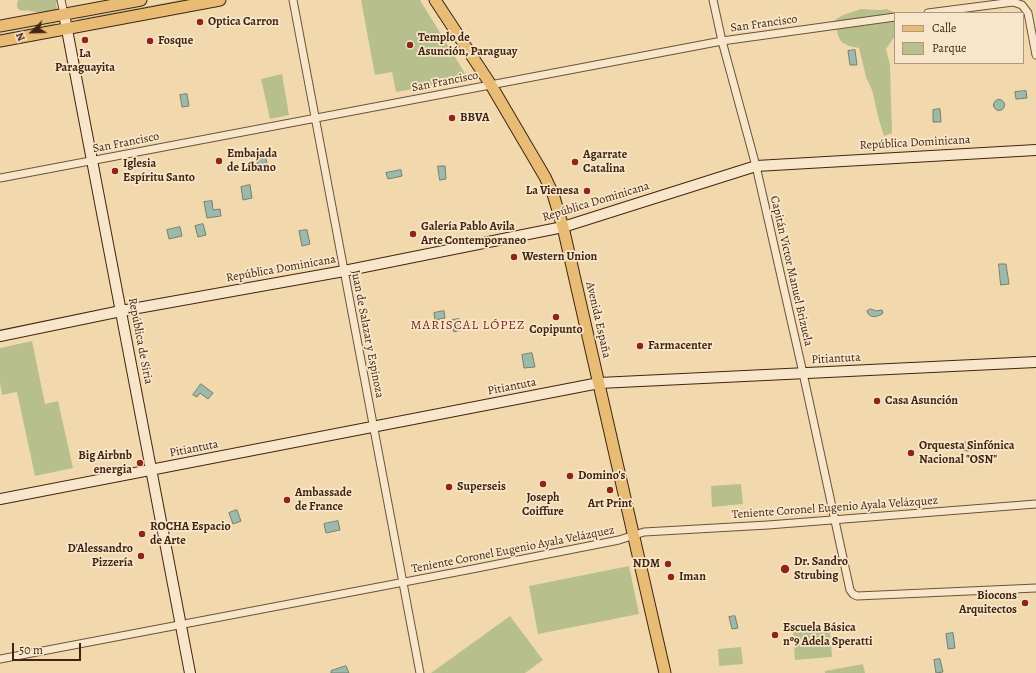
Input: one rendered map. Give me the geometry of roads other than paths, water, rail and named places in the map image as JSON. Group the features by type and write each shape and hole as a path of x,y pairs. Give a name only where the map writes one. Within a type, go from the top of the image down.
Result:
{"main road":[{"path":"0,26 141,0"},
{"path":"0,41 220,0"},
{"name":"Avenida España","path":"435,0 491,85 545,177 553,194 563,228 665,673"}],"street":[{"path":"61,0 64,14"},
{"name":"Juan de Salazar y Espinoza","path":"292,0 420,673"},
{"name":"Capitán Victor Manuel Brizuela","path":"713,0 722,41 756,166 850,590 857,596 1036,588"},
{"path":"936,12 1013,2 1022,5 1028,13 1036,55"},
{"name":"República de Siria","path":"64,14 190,673"},
{"name":"San Francisco","path":"0,178 722,41 894,18"},
{"name":"República Dominicana","path":"0,336 121,311 344,271 563,228 756,166 1036,150"},
{"name":"Pitiantuta","path":"0,500 599,383 1036,362"},
{"name":"Teniente Coronel Eugenio Ayala Velázquez","path":"0,659 181,626 611,542 644,532 768,525 1036,504"}],"place":[{"name":"Optica Carron","path":"200,22"},
{"name":"La Paraguayita","path":"85,40"},
{"name":"Fosque","path":"150,41"},
{"name":"Templo de Asunción, Paraguay","path":"410,45"},
{"name":"BBVA","path":"452,118"},
{"name":"Embajada de Líbano","path":"219,161"},
{"name":"Agarrate Catalina","path":"575,162"},
{"name":"Iglesia Espíritu Santo","path":"115,171"},
{"name":"La Vienesa","path":"587,191"},
{"name":"Galería Pablo Avila Arte Contemporaneo","path":"413,234"},
{"name":"Western Union","path":"514,257"},
{"name":"Copipunto","path":"556,317"},
{"name":"Farmacenter","path":"640,346"},
{"name":"Casa Asunción","path":"877,401"},
{"name":"Orquesta Sinfónica Nacional \"OSN\"","path":"911,453"},
{"name":"Big Airbnb energia","path":"140,463"},
{"name":"Domino's","path":"570,476"},
{"name":"Joseph Coiffure","path":"543,484"},
{"name":"Superseis","path":"449,487"},
{"name":"Art Print","path":"610,490"},
{"name":"Ambassade de France","path":"287,500"},
{"name":"ROCHA Espacio de Arte","path":"142,534"},
{"name":"D'Alessandro Pizzería","path":"141,556"},
{"name":"NDM","path":"668,564"},
{"name":"Dr. Sandro Strubing","path":"785,569"},
{"name":"Iman","path":"671,577"},
{"name":"Biocons Arquitectos","path":"1025,603"},
{"name":"Escuela Básica nº9 Adela Speratti","path":"775,635"}],"district":[{"name":"MARISCAL LÓPEZ","path":"468,326"}]}
